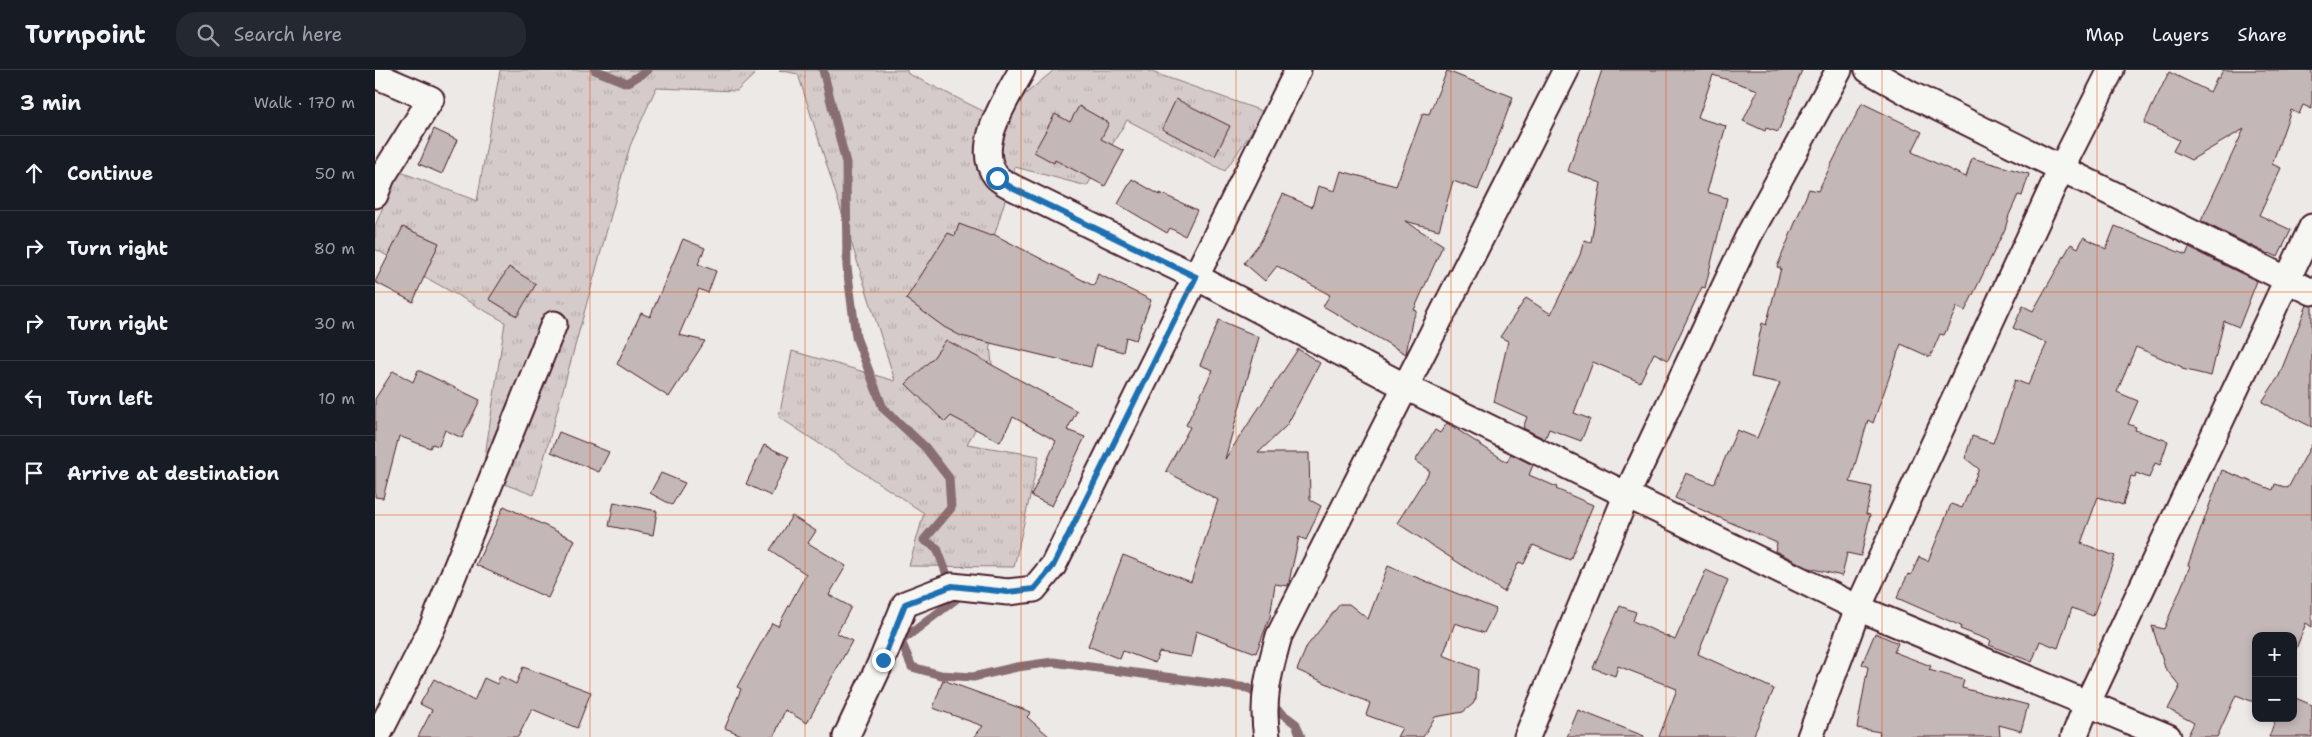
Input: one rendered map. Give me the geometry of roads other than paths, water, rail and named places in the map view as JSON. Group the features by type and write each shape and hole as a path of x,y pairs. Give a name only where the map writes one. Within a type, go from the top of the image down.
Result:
{"street":[{"path":"1022,70 997,118 988,146 989,164 997,178 1012,188 1196,277 1406,387 1858,608 2088,702 2167,737"},
{"path":"846,737 883,660 905,604 952,586 1008,592 1034,589 1053,566 1298,70"},
{"path":"1267,737 1264,710 1265,694 1279,636 1566,70"},
{"path":"1527,737 1627,494 1749,235 1839,70"},
{"path":"1868,70 1912,95 2062,167 2286,281 2312,292"},
{"path":"1810,737 1858,608 2062,167 2111,70"},
{"path":"375,75 431,99 382,177 375,195"},
{"path":"2074,737 2088,702 2312,227"},
{"path":"377,737 432,628 554,324"}],"waterway":[{"path":"595,70 627,83 648,70"},
{"path":"823,70 846,163 847,267 856,337 883,408 925,447 949,478 951,508 924,540 937,548 956,599 901,641 912,667 941,675 973,677 1017,667 1053,662 1248,688 1296,724 1301,737"}]}
